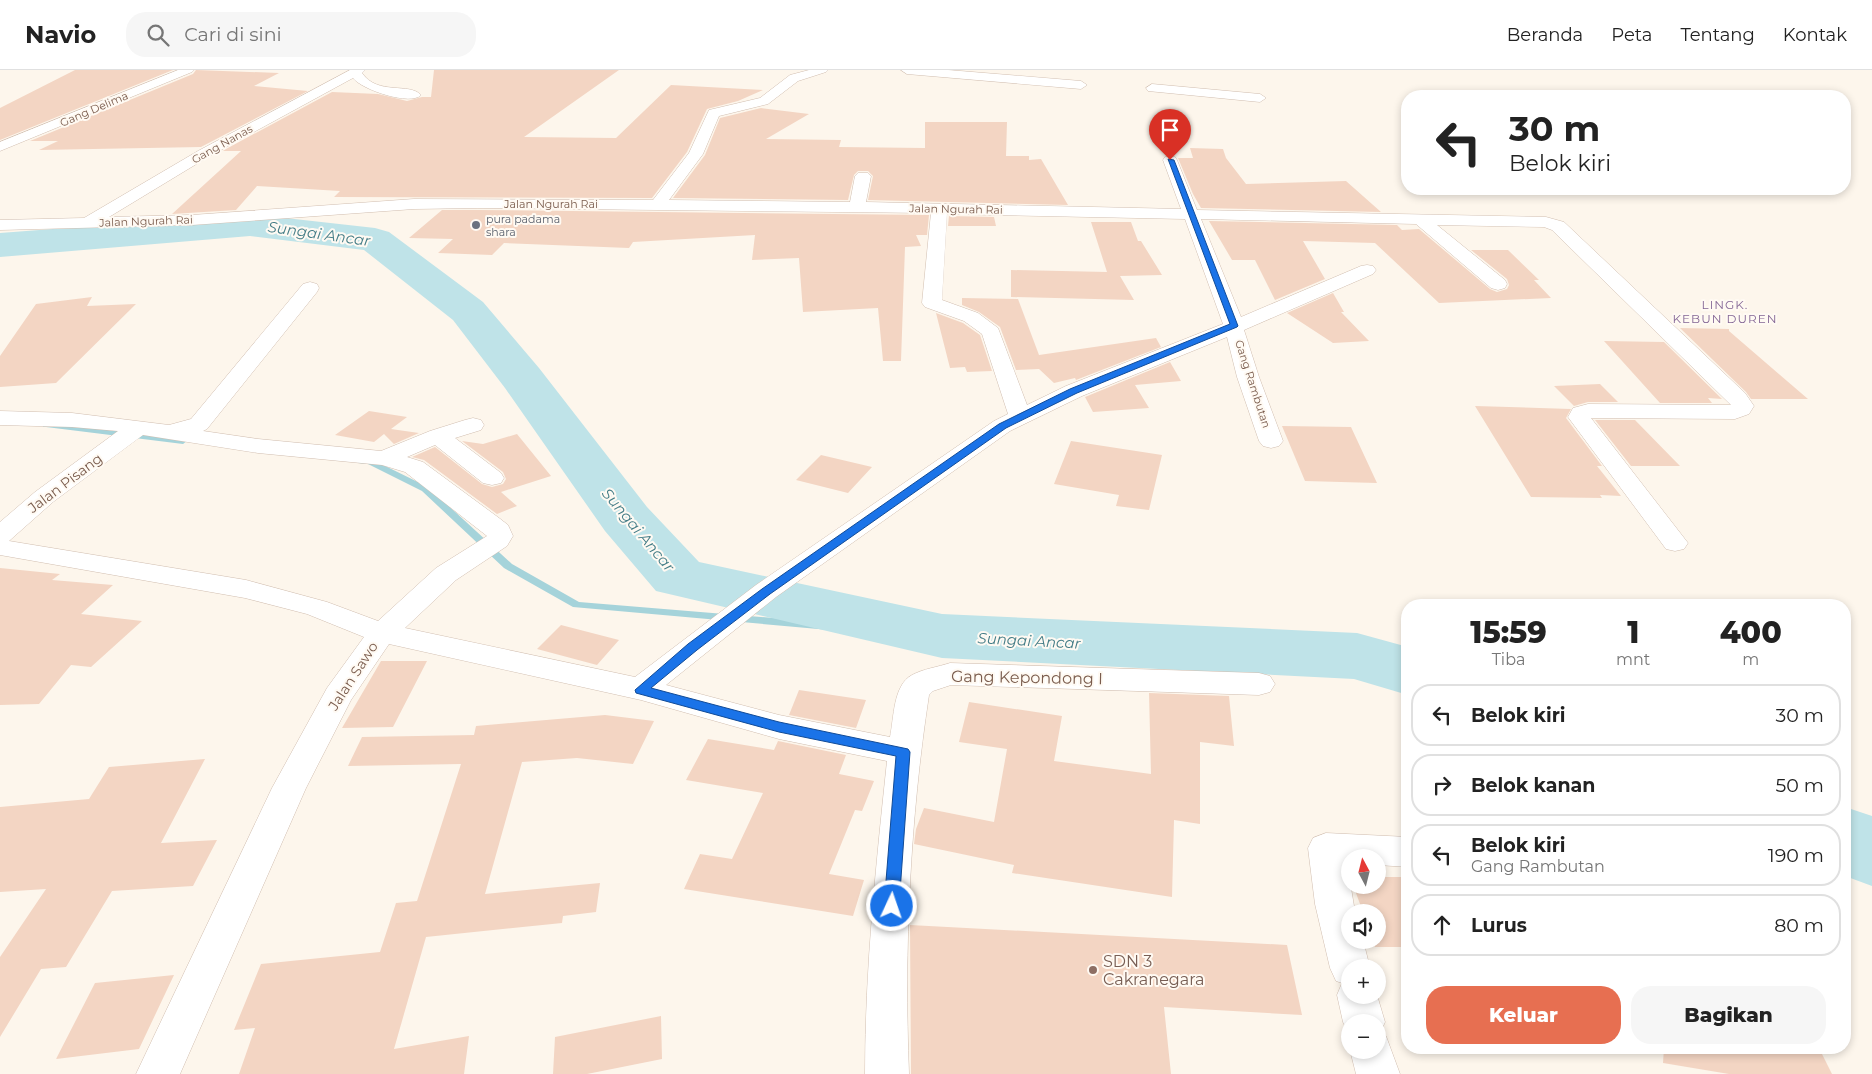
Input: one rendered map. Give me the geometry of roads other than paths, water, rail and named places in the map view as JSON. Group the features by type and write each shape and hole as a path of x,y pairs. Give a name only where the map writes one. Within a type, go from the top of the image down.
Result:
{"street":[{"name":"Gang Delima","path":"0,148 188,70"},
{"path":"658,204 696,154 714,113 764,101 794,78 822,70"},
{"path":"907,70 1012,74 1081,85"},
{"path":"357,71 365,84 382,90 415,95"},
{"name":"Gang Nanas","path":"88,223 203,154 357,71"},
{"path":"992,89 1012,74"},
{"path":"1159,75 1152,88 1260,98"},
{"name":"Gang Rambutan","path":"1170,160 1234,326 1248,377 1271,441"},
{"path":"857,207 863,176"},
{"name":"Jalan Ngurah Rai","path":"0,225 243,218 414,204 658,204 857,207 1536,221 1558,226 1737,398 1742,406 1741,409 1735,412 1588,411 1581,413 1579,417 1675,542"},
{"path":"939,209 932,303 963,313 980,321 991,332 1020,416"},
{"path":"1420,219 1498,284"},
{"path":"641,690 692,647 766,591 1002,426 1074,391 1367,270"},
{"path":"0,418 72,420 129,435 184,430 199,424 310,288"},
{"path":"384,458 473,424"},
{"path":"163,433 258,446 384,458 414,467 448,490 499,531 500,536 498,540 462,563 417,599 382,633"},
{"name":"Jalan Pisang","path":"0,536 44,496 129,435"},
{"path":"438,436 492,478"},
{"name":"Jalan Sawo","path":"0,547 246,589 318,608 382,633 338,696 289,788 158,1074"},
{"path":"382,633 641,690 779,727 904,752"},
{"name":"Gang Kepondong I","path":"887,1074 886,1024 892,887 904,752 914,692 922,683 950,674 1259,684"},
{"path":"1348,959 1334,904 1326,848 1401,852"},
{"path":"1374,1059 1378,1074"}],"waterway":[{"name":"Sungai Ancar","path":"0,245 250,225 375,240 468,311 522,378 626,519 678,577 942,636 1357,656 1401,669"},
{"path":"46,425 183,441"},
{"path":"361,461 370,462 425,489 508,566 577,605 942,636"},
{"name":"Sungai Ancar","path":"1851,843 1872,852"}],"place":[{"name":"pura padama shara","path":"476,225"},
{"name":"SDN 3 Cakranegara","path":"1093,970"}],"district":[{"name":"LINGK. KEBUN DUREN","path":"1725,312"}]}
